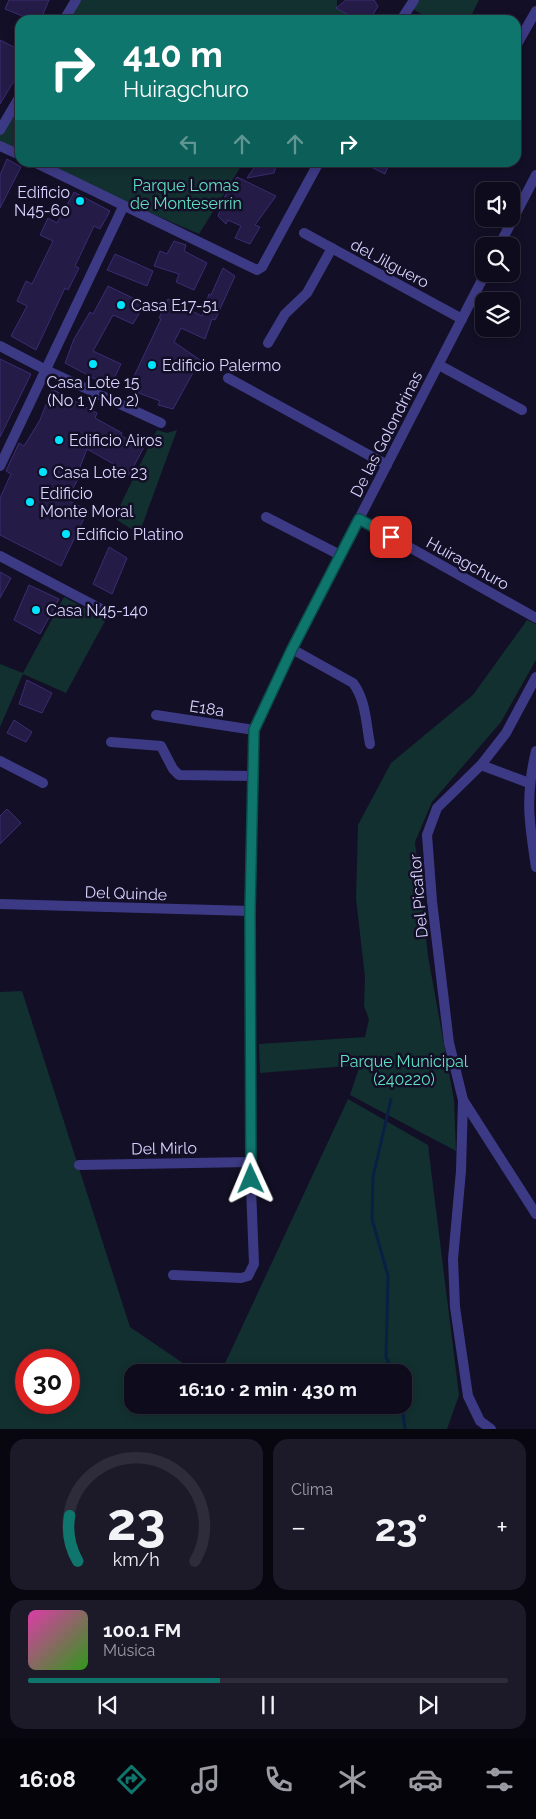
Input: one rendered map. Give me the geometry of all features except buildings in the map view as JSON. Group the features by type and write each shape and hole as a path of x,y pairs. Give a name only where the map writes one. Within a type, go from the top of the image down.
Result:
{"street":[{"path":"67,15 76,0"},
{"path":"404,15 414,0"},
{"path":"521,37 536,11"},
{"path":"0,130 15,104"},
{"path":"0,146 15,154"},
{"path":"44,167 123,207 260,270 316,167"},
{"path":"504,237 536,175"},
{"path":"0,466 123,207"},
{"name":"del Jilguero","path":"304,233 462,319"},
{"path":"268,343 285,314 307,293 332,248"},
{"name":"De las Golondrinas","path":"173,1275 241,1278 248,1276 254,1264 250,1162 250,911 254,730 292,649 481,282"},
{"path":"0,346 46,370 161,422"},
{"path":"439,365 522,410"},
{"path":"228,378 387,465"},
{"path":"266,517 340,555"},
{"name":"Huiragchuro","path":"359,519 536,618"},
{"path":"0,556 101,609"},
{"path":"292,649 353,683 359,691 362,700 370,744"},
{"name":"Del Picaflor","path":"463,1100 449,1043 432,901 427,835 437,808 481,765 506,733 536,677"},
{"name":"E18a","path":"156,714 254,730"},
{"path":"111,742 161,746 173,769 180,775 252,776"},
{"path":"536,751 529,783 529,820 536,867"},
{"path":"0,761 43,782"},
{"path":"481,765 529,783"},
{"name":"Del Quinde","path":"0,904 250,911"},
{"path":"463,1100 536,1214"},
{"path":"463,1100 461,1171 453,1258 455,1307 468,1396 480,1421 491,1429"},
{"name":"Del Mirlo","path":"79,1165 250,1162"}],"green space":[{"path":"80,0 337,0 337,8 348,15 71,15"},
{"path":"414,0 479,0 472,15 423,15 409,7"},
{"path":"15,108 15,152 0,145 0,131"},
{"name":"Parque Lomas de Monteserrín","path":"44,167 241,167 199,234"},
{"path":"157,430 167,433 177,430 139,534 114,518"},
{"path":"64,597 106,619 66,693 23,674 0,727 0,664 23,673"},
{"name":"Parque Municipal (240220)","path":"527,620 536,624 536,660 501,722 432,802 415,842 428,956 454,1100 456,1151 350,1095 360,1065 260,1073 259,1044 365,1037 369,1019 364,1006 365,977 356,899 358,825 391,763 473,695"},
{"path":"22,991 130,1327 184,1364 124,1364 124,1414 412,1414 412,1364 225,1364 348,1099 428,1145 459,1395 447,1429 0,1429 0,992"}],"waterway":[{"path":"389,1364 386,1357 388,1276 372,1219 373,1177 391,1099"},
{"path":"403,1414 405,1429"}],"place":[{"name":"Edificio N45-60","path":"80,201"},
{"name":"Casa E17-51","path":"121,305"},
{"name":"Casa Lote 15 (No 1 y No 2)","path":"93,364"},
{"name":"Edificio Palermo","path":"152,365"},
{"name":"Edificio Airos","path":"59,440"},
{"name":"Casa Lote 23","path":"43,472"},
{"name":"Edificio Monte Moral","path":"30,502"},
{"name":"Edificio Platino","path":"66,534"},
{"name":"Casa N45-140","path":"36,610"}],"route":[{"path":"251,1179 250,911 254,730 292,649 359,519 391,537"}]}
